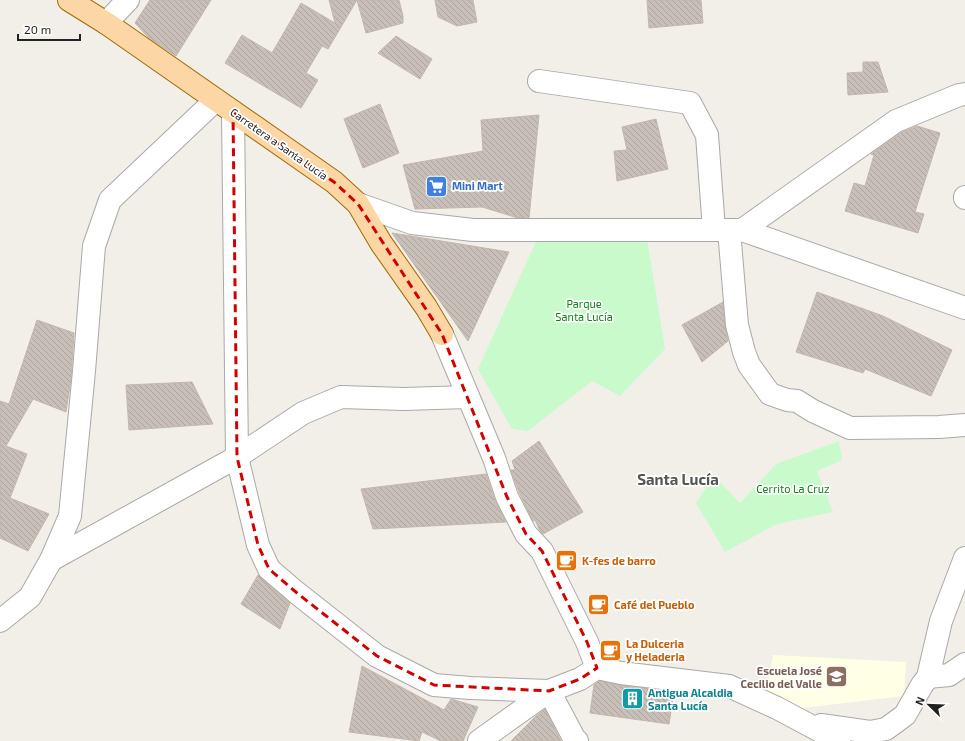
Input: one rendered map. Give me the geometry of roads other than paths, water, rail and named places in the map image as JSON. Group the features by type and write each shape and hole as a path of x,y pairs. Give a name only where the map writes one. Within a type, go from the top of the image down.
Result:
{"main road":[{"name":"Carretera a Santa Lucía","path":"69,0 106,23 334,182 358,204 381,243 426,307 442,334"}],"street":[{"path":"106,23 128,0"},
{"path":"539,81 690,102 707,136 729,230 738,325 742,345 749,365 770,394 787,400 797,401 813,411 850,428 939,427 965,425"},
{"path":"729,230 896,121 959,95 965,94"},
{"path":"0,621 30,598 51,560 70,516 94,246 110,200 203,112 224,106 237,457 258,545 269,569 376,656 434,685 549,691"},
{"path":"358,204 412,223 473,230 729,230 965,308"},
{"path":"442,334 494,458 507,497 526,534 542,551 587,642 597,668"},
{"path":"51,560 237,457 303,412 341,397 468,397"},
{"path":"806,723 870,732 886,729 905,714 928,677 941,621 965,558"},
{"path":"928,677 950,675 965,664"},
{"path":"479,741 549,691 580,679 597,668 621,673 729,686 777,708 839,741"},
{"path":"549,691 577,741"}],"place":[{"name":"Mini Mart","path":"436,186"},
{"name":"K-fes de barro","path":"567,561"},
{"name":"Café del Pueblo","path":"598,605"},
{"name":"La Dulceria y Heladeria","path":"611,650"},
{"name":"Escuela José Cecilio del Valle","path":"837,677"},
{"name":"Antigua Alcaldia Santa Lucía","path":"632,699"}],"district":[{"name":"Santa Lucía","path":"678,480"}],"park label":[{"name":"Parque Santa Lucía","path":"584,310"},
{"name":"Cerrito La Cruz","path":"793,489"}]}
